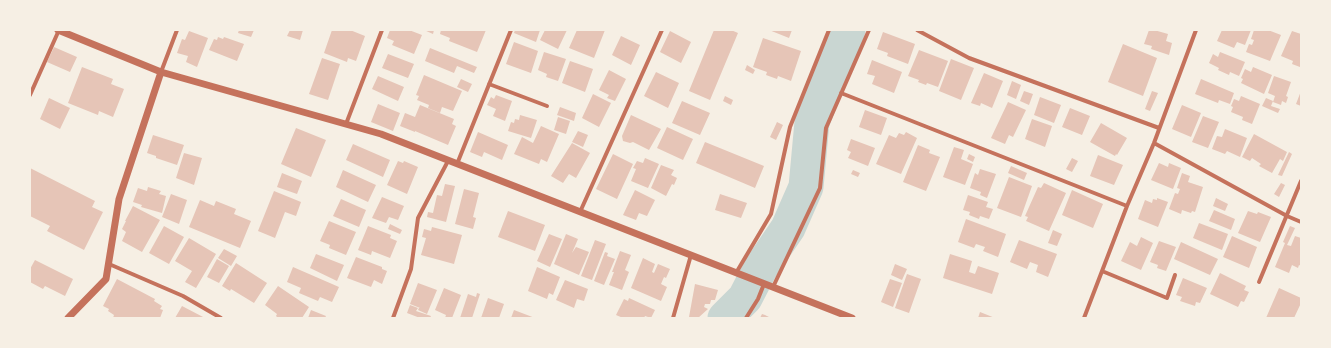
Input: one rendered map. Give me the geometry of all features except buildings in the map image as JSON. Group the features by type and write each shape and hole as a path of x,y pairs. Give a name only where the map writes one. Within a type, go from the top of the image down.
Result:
{"street":[{"path":"30,95 58,30 161,72 381,134 852,318"},
{"path":"68,318 106,278 119,199 161,72 177,30"},
{"path":"346,124 382,30"},
{"path":"457,164 511,30"},
{"path":"580,212 662,30"},
{"path":"738,274 771,214 790,127 829,30"},
{"path":"773,287 820,188 826,128 869,30"},
{"path":"917,30 969,58 1159,128"},
{"path":"1084,318 1127,206 1154,143 1196,30"},
{"path":"489,84 547,106"},
{"path":"841,93 1127,206"},
{"path":"1154,143 1287,216 1301,222"},
{"path":"392,318 411,269 418,218 448,161"},
{"path":"1258,282 1301,181"},
{"path":"673,318 691,255"},
{"path":"109,264 183,296 221,318"},
{"path":"1102,271 1167,298 1175,275"},
{"path":"746,318 758,299 764,284"}],"waterway":[{"path":"725,318 745,298 760,269 788,228 806,187 812,122 848,30"}]}
